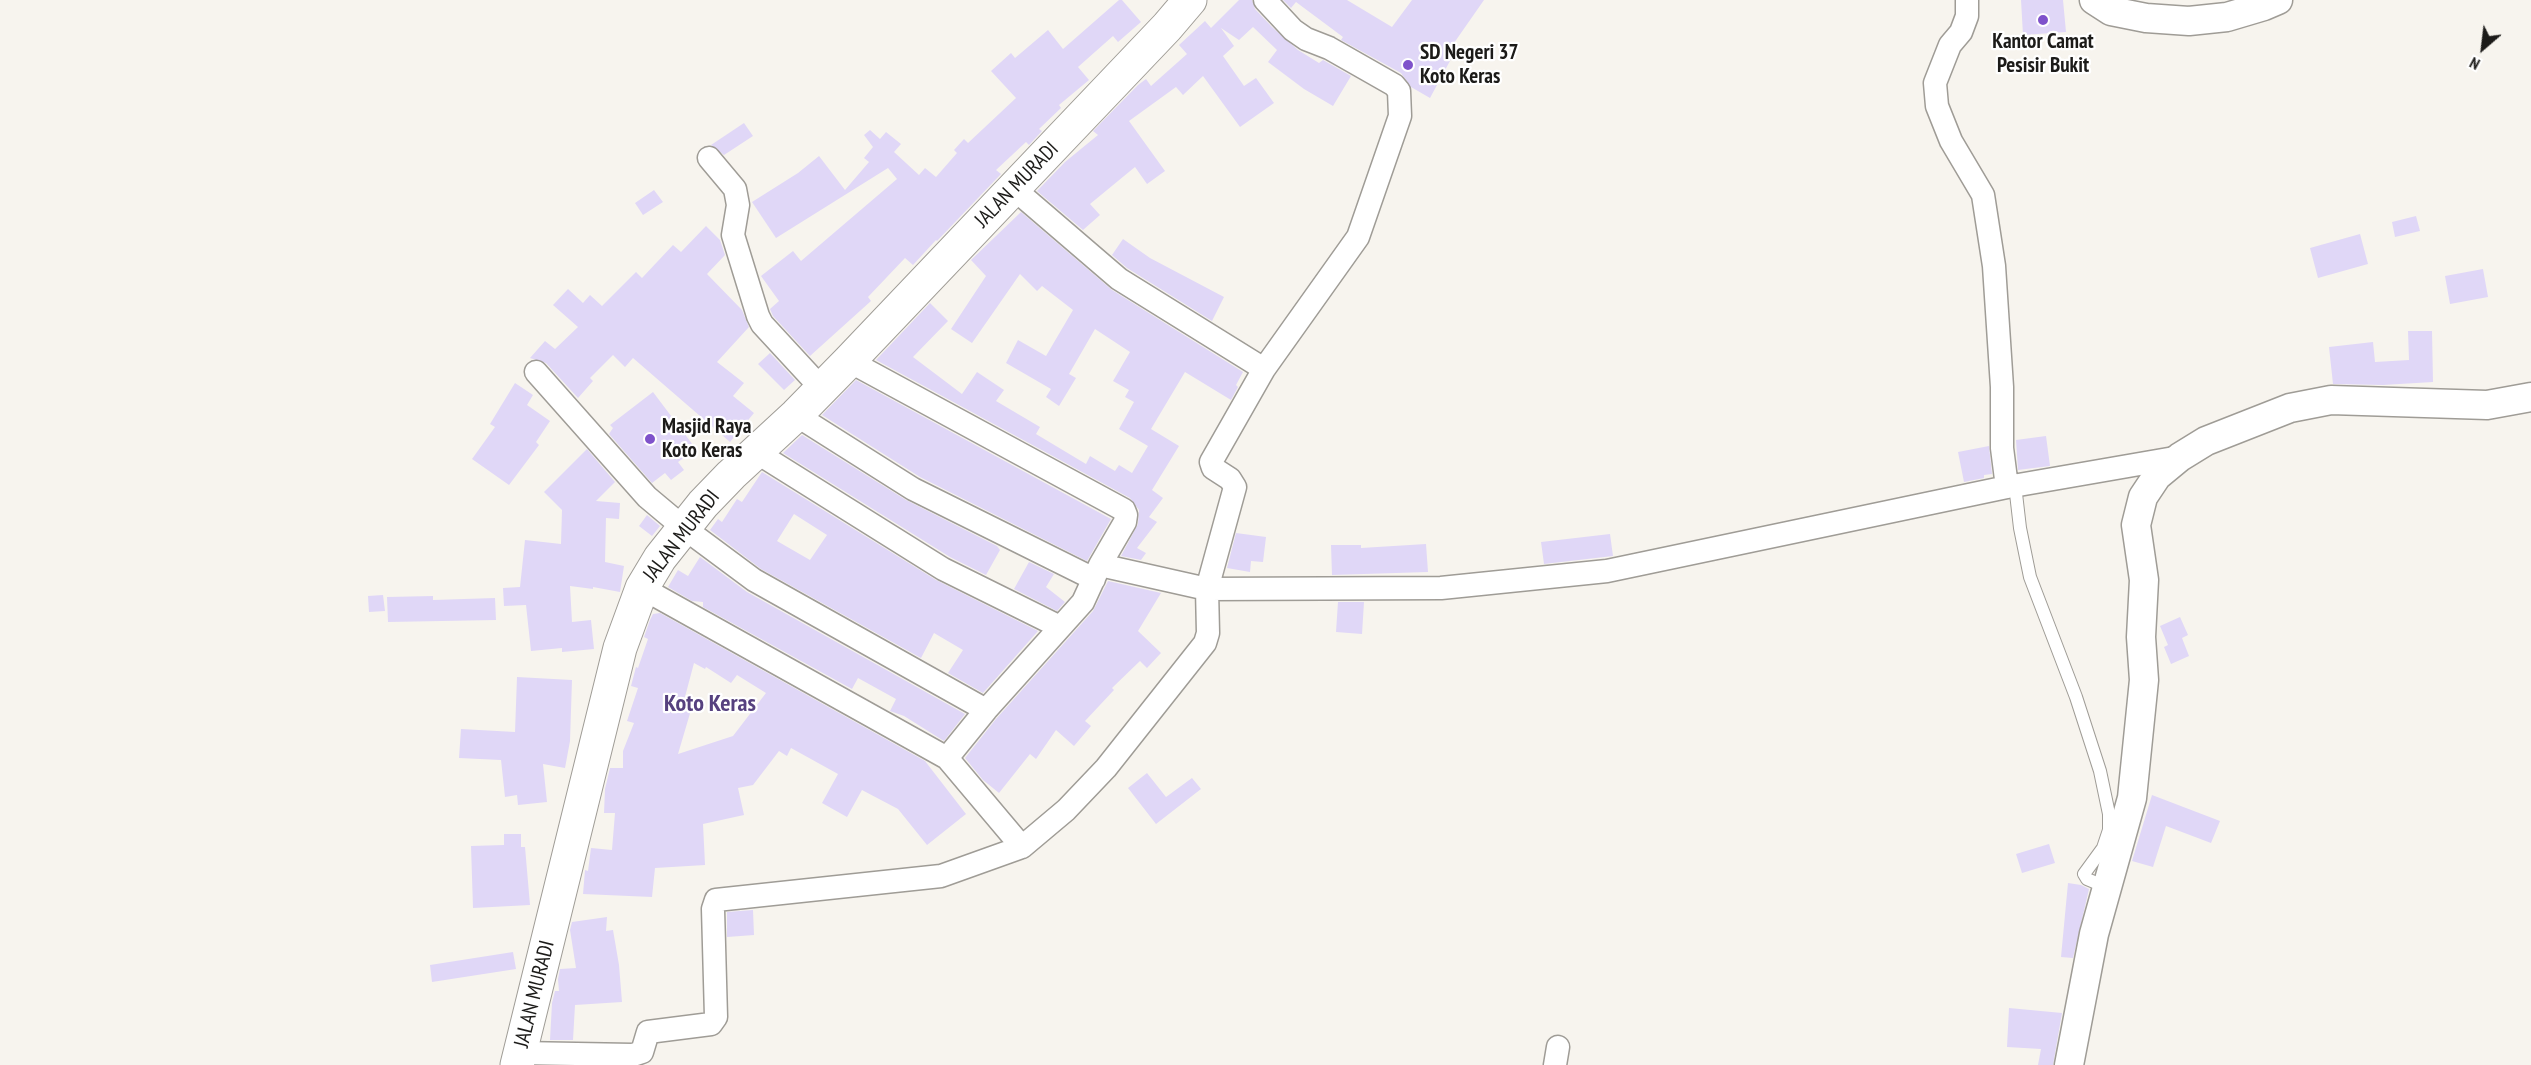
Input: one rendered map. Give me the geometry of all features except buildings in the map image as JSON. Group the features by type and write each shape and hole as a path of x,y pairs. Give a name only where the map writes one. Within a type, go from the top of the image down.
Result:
{"highway":[{"name":"JALAN MURADI","path":"519,1059 620,648 642,588 660,558 703,504 822,389 1167,27 1190,0"}],"street":[{"path":"519,1059 633,1055 642,1052 647,1033 711,1024 716,1017 712,909 716,900 940,876 1022,847 1066,810 1106,768 1205,643 1208,622 1207,589 1234,487 1230,479 1213,468 1211,462 1264,369 1358,237 1400,116 1399,91 1394,84 1329,48 1305,39 1293,30 1265,0"},
{"path":"1967,0 1967,16 1962,33 1950,45 1935,83 1937,106 1951,141 1983,195 1994,266 2002,387 2002,448 2011,486"},
{"path":"2094,0 2111,11 2146,18 2188,21 2227,17 2278,0"},
{"path":"709,159 735,189 738,198 733,235 758,316 762,324 822,389"},
{"path":"1013,188 1119,279 1264,369"},
{"path":"849,361 1124,510 1126,515 1125,522 1083,602 986,710 947,758"},
{"path":"536,372 647,497 684,528 754,580 986,710"},
{"path":"2069,1065 2094,934 2132,798 2144,680 2141,637 2144,580 2136,525 2143,497 2157,476 2180,457 2206,441 2290,408 2331,399 2487,405 2531,397"},
{"path":"796,415 913,489 1097,572 1207,589 1441,588 1607,571 2011,486 2180,457"},
{"path":"756,452 943,569 1060,627"},
{"path":"642,588 947,758 1022,847"}],"lane":[{"path":"2011,486 2030,577 2076,697 2100,771 2109,814 2109,831 2103,848 2084,874 2087,879 2106,887"}],"place":[{"name":"Kantor Camat Pesisir Bukit","path":"2043,20"},
{"name":"SD Negeri 37 Koto Keras","path":"1408,65"},
{"name":"Masjid Raya Koto Keras","path":"650,439"}],"district":[{"name":"Koto Keras","path":"710,704"}]}
